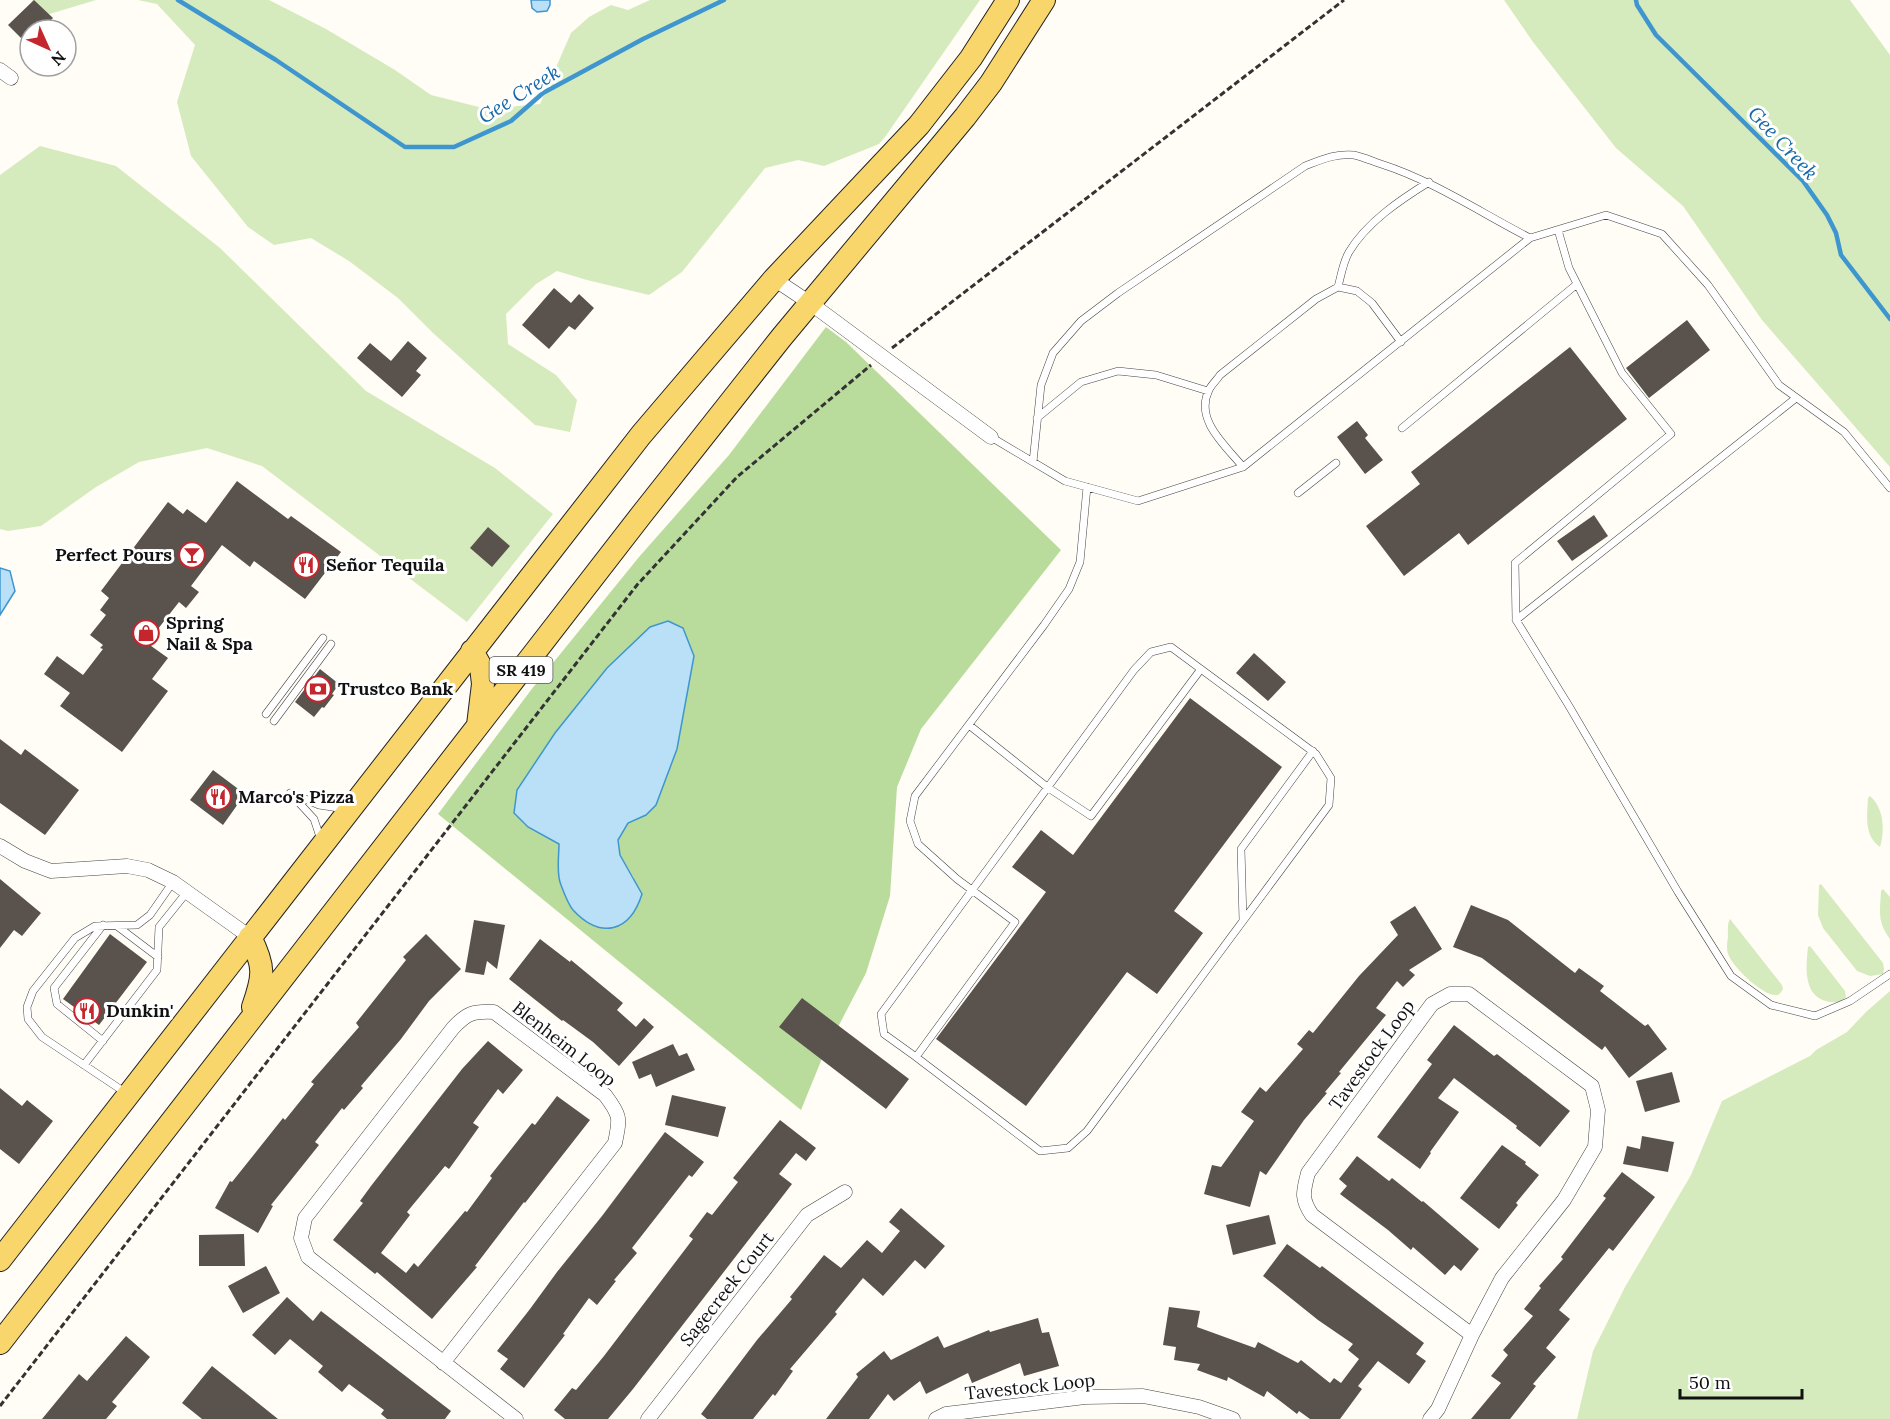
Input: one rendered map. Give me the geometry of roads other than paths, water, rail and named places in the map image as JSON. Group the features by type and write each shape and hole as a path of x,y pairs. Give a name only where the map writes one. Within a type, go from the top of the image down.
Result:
{"main road":[{"name":"SR 419","path":"0,1260 641,435 774,279 919,125 971,58 1008,0"},
{"name":"SR 419","path":"0,1343 642,514 810,303 965,117 1003,64 1044,0"},
{"path":"472,651 481,667 483,684 477,727"},
{"path":"249,1020 262,981 260,956 250,937"}],"street":[{"path":"774,279 991,437"},
{"path":"0,846 25,861 51,871 127,866 148,870 173,882 250,937"},
{"name":"Tavestock Loop","path":"1430,1419 1438,1409 1472,1335 1502,1278 1564,1200 1595,1147 1598,1110 1592,1086 1468,994 1450,994 1432,1004 1308,1173 1303,1192 1305,1205 1312,1215 1472,1335"},
{"name":"Blenheim Loop","path":"443,1363 615,1143 620,1119 605,1095 494,1012 481,1011 464,1016 453,1028 305,1218 301,1238 308,1257 443,1363 516,1419"},
{"name":"Sagecreek Court","path":"648,1419 807,1215 845,1192"},
{"name":"Tavestock Loop","path":"936,1419 946,1414 1085,1397 1143,1396 1199,1407 1233,1419"}],"lane":[{"path":"1033,462 1041,385 1053,353 1081,321 1118,293 1305,166 1330,156 1353,155 1394,168 1429,182 1490,218 1530,238"},
{"path":"1338,287 1348,254 1364,232 1409,194 1429,182"},
{"path":"991,437 1065,481 1138,501 1243,467 1530,238 1606,215 1662,234 1708,285 1779,385 1844,432 1890,489"},
{"path":"1558,230 1569,268 1622,373 1671,434 1515,563 1516,620 1731,976 1771,1005 1815,1016 1850,1001 1890,974"},
{"path":"1402,428 1577,284"},
{"path":"1243,467 1212,430 1204,412 1208,391 1220,375 1316,299 1338,287 1357,291 1372,303 1401,342"},
{"path":"1037,418 1081,382 1118,371 1156,375 1208,391"},
{"path":"1516,620 1796,398"},
{"path":"1298,493 1336,463"},
{"path":"916,1057 1014,922 971,890 918,844 910,821 915,796 1069,589 1080,562 1088,487"},
{"path":"266,714 323,638"},
{"path":"274,720 331,644"},
{"path":"1171,647 1313,751 1331,778 1329,805 1087,1131 1068,1148 1040,1151 884,1034 881,1014 1134,670 1151,652 1171,647"},
{"path":"969,725 1047,787 1091,816 1201,669"},
{"path":"1243,921 1241,849 1313,751"},
{"path":"322,844 314,819 291,792 330,808 349,810"},
{"path":"128,1094 42,1037 28,1019 27,1007 33,991 75,938 95,926 137,925 150,915 173,882"},
{"path":"84,1065 157,970 159,927 187,892"},
{"path":"102,1041 57,1004 54,988 103,925"},
{"path":"117,926 158,957"}],"water":[{"path":"531,0 550,0 550,5 547,11 537,12 532,8"},
{"path":"0,568 10,571 15,591 0,615"},
{"path":"668,621 683,628 694,656 677,749 656,805 646,815 628,823 618,840 620,855 642,894 637,907 622,924 614,928 594,926 571,908 566,898 559,881 559,844 528,827 514,813 517,790 555,733 607,668 650,627"}],"waterway":[{"name":"Gee Creek","path":"178,0 276,60 405,147 454,147 511,121 543,93 643,39 724,0"},
{"name":"Gee Creek","path":"1636,0 1656,35 1803,181 1827,215 1836,233 1841,255 1890,319"}],"place":[{"name":"Perfect Pours","path":"192,555"},
{"name":"Señor Tequila","path":"306,565"},
{"name":"Spring Nail & Spa","path":"146,633"},
{"name":"Trustco Bank","path":"318,689"},
{"name":"Marco's Pizza","path":"218,797"},
{"name":"Dunkin'","path":"87,1011"}]}
